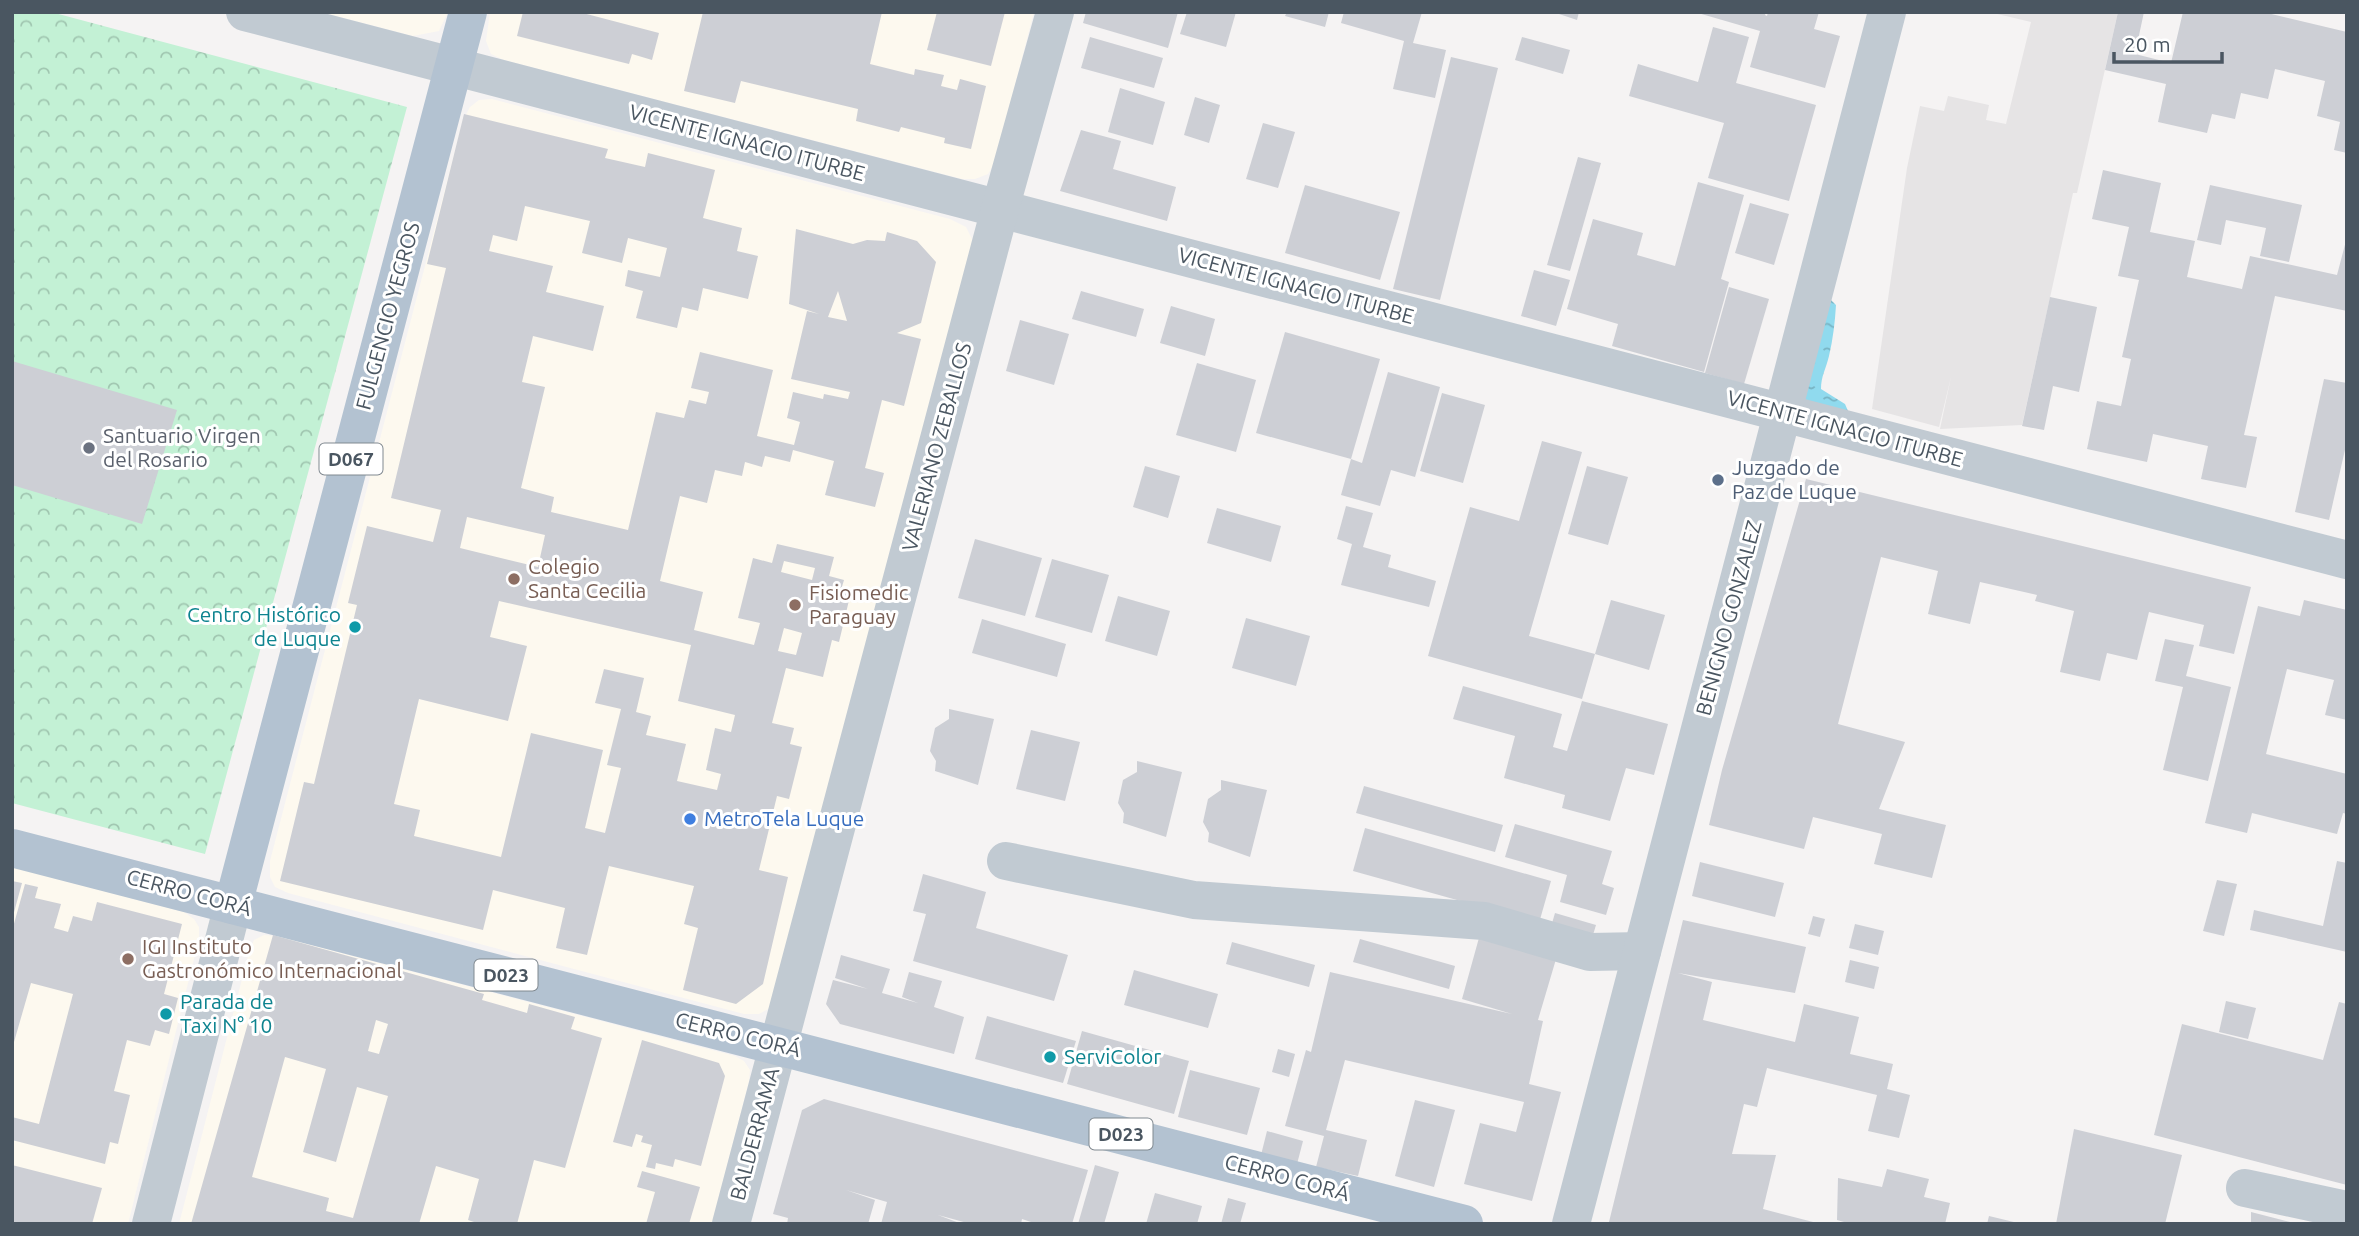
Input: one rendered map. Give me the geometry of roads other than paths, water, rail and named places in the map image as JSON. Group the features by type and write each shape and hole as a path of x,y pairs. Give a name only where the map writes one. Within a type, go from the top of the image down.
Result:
{"main road":[{"name":"FULGENCIO YEGROS","path":"233,905 468,12"},
{"name":"CERRO CORÁ","path":"12,848 1464,1224"}],"street":[{"name":"VICENTE IGNACIO ITURBE","path":"245,12 2347,560"},
{"name":"VALERIANO ZEBALLOS","path":"779,1045 1000,209 1055,12"},
{"name":"BENIGNO GONZALEZ","path":"1571,1224 1887,12"},
{"path":"1006,862 1194,900 1483,920 1590,952 1642,951"},
{"path":"151,1224 233,905"},
{"name":"BALDERRAMA","path":"731,1224 779,1045"},
{"path":"2245,1188 2347,1210"}],"water":[{"path":"1825,294 1836,305 1832,343 1821,389 1845,404 1851,418 1838,427 1786,385"}],"place":[{"name":"Santuario Virgen del Rosario","path":"89,448"},
{"name":"Juzgado de Paz de Luque","path":"1718,480"},
{"name":"Colegio Santa Cecilia","path":"514,579"},
{"name":"Fisiomedic Paraguay","path":"795,605"},
{"name":"Centro Histórico de Luque","path":"355,627"},
{"name":"MetroTela Luque","path":"690,819"},
{"name":"IGI Instituto Gastronómico Internacional","path":"128,959"},
{"name":"Parada de Taxi N° 10","path":"166,1014"},
{"name":"ServiColor","path":"1050,1057"}]}
